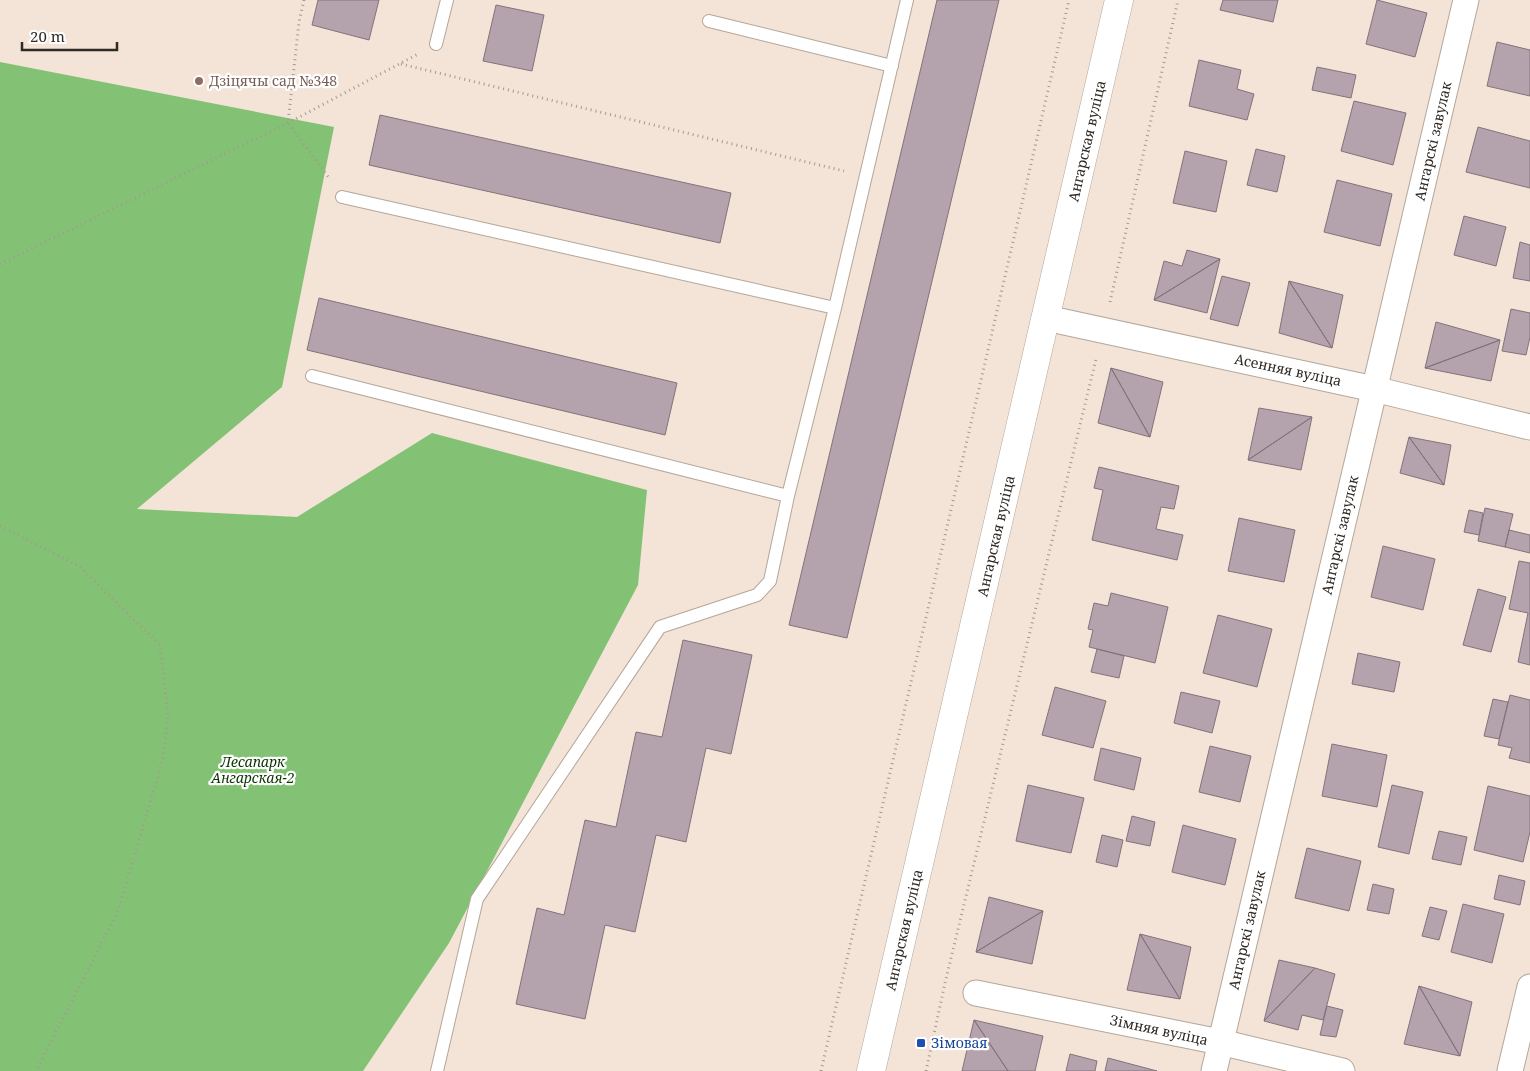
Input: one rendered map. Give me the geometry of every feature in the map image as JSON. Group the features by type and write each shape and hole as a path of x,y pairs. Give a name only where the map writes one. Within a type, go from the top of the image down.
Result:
{"main road":[{"name":"Ангарская вуліца","path":"871,1071 1119,0"}],"street":[{"name":"Ангарскі завулак","path":"1214,1071 1466,0"},
{"name":"Асенняя вуліца","path":"1046,318 1374,389 1530,426"},
{"path":"1510,1071 1530,987"},
{"name":"Зімняя вуліца","path":"976,993 1220,1042 1342,1071"}],"lane":[{"path":"436,44 447,0"},
{"path":"437,1071 476,899 660,627 757,595 770,581 788,496 835,308 907,0"},
{"path":"709,21 892,66"},
{"path":"342,197 835,308"},
{"path":"312,376 788,496"}],"path":[{"path":"304,0 299,22 288,123 342,197"},
{"path":"821,1071 1069,0"},
{"path":"926,1071 945,983 1103,330 1178,0"},
{"path":"0,264 288,123 436,44"},
{"path":"400,63 866,177"},
{"path":"0,526 79,566 160,645 168,715 163,759 118,911 36,1071"}],"green space":[{"name":"Лесапарк Ангарская-2","path":"0,62 334,127 282,387 137,509 297,517 432,433 647,490 638,585 449,943 363,1071 0,1071"}],"building":[{"path":"318,0 379,0 369,40 312,25"},
{"path":"937,0 999,0 847,638 789,625"},
{"path":"1223,0 1278,0 1273,22 1220,10"},
{"path":"1377,0 1427,13 1415,57 1366,44"},
{"path":"496,5 544,15 532,71 483,61"},
{"path":"1497,42 1530,50 1530,96 1487,86"},
{"path":"1199,60 1241,70 1237,89 1254,94 1247,120 1189,106"},
{"path":"1317,67 1356,75 1351,98 1312,90"},
{"path":"1354,101 1406,113 1393,165 1341,151"},
{"path":"380,115 731,193 720,243 369,165"},
{"path":"1478,127 1530,141 1530,188 1466,172"},
{"path":"1256,149 1285,156 1277,192 1247,185"},
{"path":"1185,151 1227,161 1216,212 1173,203"},
{"path":"1337,180 1392,194 1380,246 1324,232"},
{"path":"1464,216 1506,227 1496,266 1454,255"},
{"path":"1520,242 1530,245 1530,281 1513,278"},
{"path":"1187,250 1220,259 1154,300 1164,261 1182,266"},
{"path":"1220,259 1207,313 1154,300"},
{"path":"1222,276 1250,283 1238,326 1210,319"},
{"path":"1289,281 1332,348 1279,333"},
{"path":"1289,281 1343,295 1332,348"},
{"path":"319,298 677,383 665,435 307,350"},
{"path":"1511,309 1530,313 1530,337 1526,355 1502,351"},
{"path":"1436,322 1500,340 1425,368"},
{"path":"1500,340 1491,381 1425,368"},
{"path":"1111,368 1150,437 1098,423"},
{"path":"1111,368 1163,382 1150,437"},
{"path":"1259,408 1312,417 1248,460"},
{"path":"1312,417 1301,470 1248,460"},
{"path":"1409,437 1444,485 1400,473"},
{"path":"1409,437 1451,445 1444,485"},
{"path":"1099,467 1179,486 1174,509 1161,507 1156,529 1183,535 1177,560 1092,540 1103,490 1094,488"},
{"path":"1485,508 1513,514 1505,547 1478,541"},
{"path":"1469,510 1483,513 1479,535 1464,532"},
{"path":"1239,518 1295,530 1284,582 1228,571"},
{"path":"1509,530 1530,535 1530,553 1505,547"},
{"path":"1383,546 1435,559 1423,610 1371,597"},
{"path":"1519,561 1530,563 1530,665 1518,662 1528,613 1509,609"},
{"path":"1478,589 1506,597 1491,652 1463,645"},
{"path":"1111,593 1168,607 1155,663 1089,647 1093,630 1088,629 1094,603 1108,606"},
{"path":"1218,615 1272,629 1257,687 1203,673"},
{"path":"683,640 752,655 731,754 706,748 686,842 656,835 635,932 605,925 585,1019 516,1004 537,908 564,915 585,820 616,827 636,732 662,737"},
{"path":"1097,649 1124,656 1119,678 1091,672"},
{"path":"1358,653 1400,662 1394,692 1352,684"},
{"path":"1055,687 1106,701 1093,748 1042,735"},
{"path":"1181,692 1220,701 1212,733 1174,723"},
{"path":"1510,695 1530,700 1530,763 1509,758 1512,748 1498,745"},
{"path":"1493,699 1508,702 1499,739 1484,736"},
{"path":"1332,744 1387,755 1377,807 1322,796"},
{"path":"1210,746 1251,756 1240,802 1199,792"},
{"path":"1101,748 1141,758 1134,790 1094,780"},
{"path":"1028,785 1084,798 1071,853 1016,841"},
{"path":"1392,785 1423,792 1409,854 1378,847"},
{"path":"1488,786 1530,796 1530,832 1523,862 1474,850"},
{"path":"1132,816 1155,822 1150,846 1126,841"},
{"path":"1183,825 1236,839 1225,885 1172,872"},
{"path":"1439,831 1467,837 1461,865 1432,859"},
{"path":"1102,835 1123,840 1117,867 1096,862"},
{"path":"1307,848 1361,861 1349,911 1295,898"},
{"path":"1499,875 1525,881 1520,905 1494,899"},
{"path":"1373,884 1394,889 1389,914 1367,910"},
{"path":"989,897 1043,911 976,952"},
{"path":"1463,904 1504,914 1492,963 1451,952"},
{"path":"1430,907 1447,911 1439,940 1422,936"},
{"path":"1043,911 1032,964 976,952"},
{"path":"1140,934 1191,947 1180,999"},
{"path":"1140,934 1180,999 1127,990"},
{"path":"1279,960 1315,968 1264,1021"},
{"path":"1315,968 1335,974 1323,1020 1302,1015 1298,1030 1264,1021"},
{"path":"1419,986 1472,1002 1460,1056"},
{"path":"1419,986 1460,1056 1404,1044"},
{"path":"1327,1006 1343,1010 1336,1037 1320,1035"},
{"path":"974,1020 1008,1071 962,1071"},
{"path":"974,1020 1043,1036 1035,1071 1008,1071"},
{"path":"1070,1054 1097,1061 1095,1071 1066,1071"},
{"path":"1108,1058 1157,1071 1105,1071"}],"place":[{"name":"Дзіцячы сад №348","path":"199,81"},
{"name":"Зімовая","path":"921,1043"}]}
